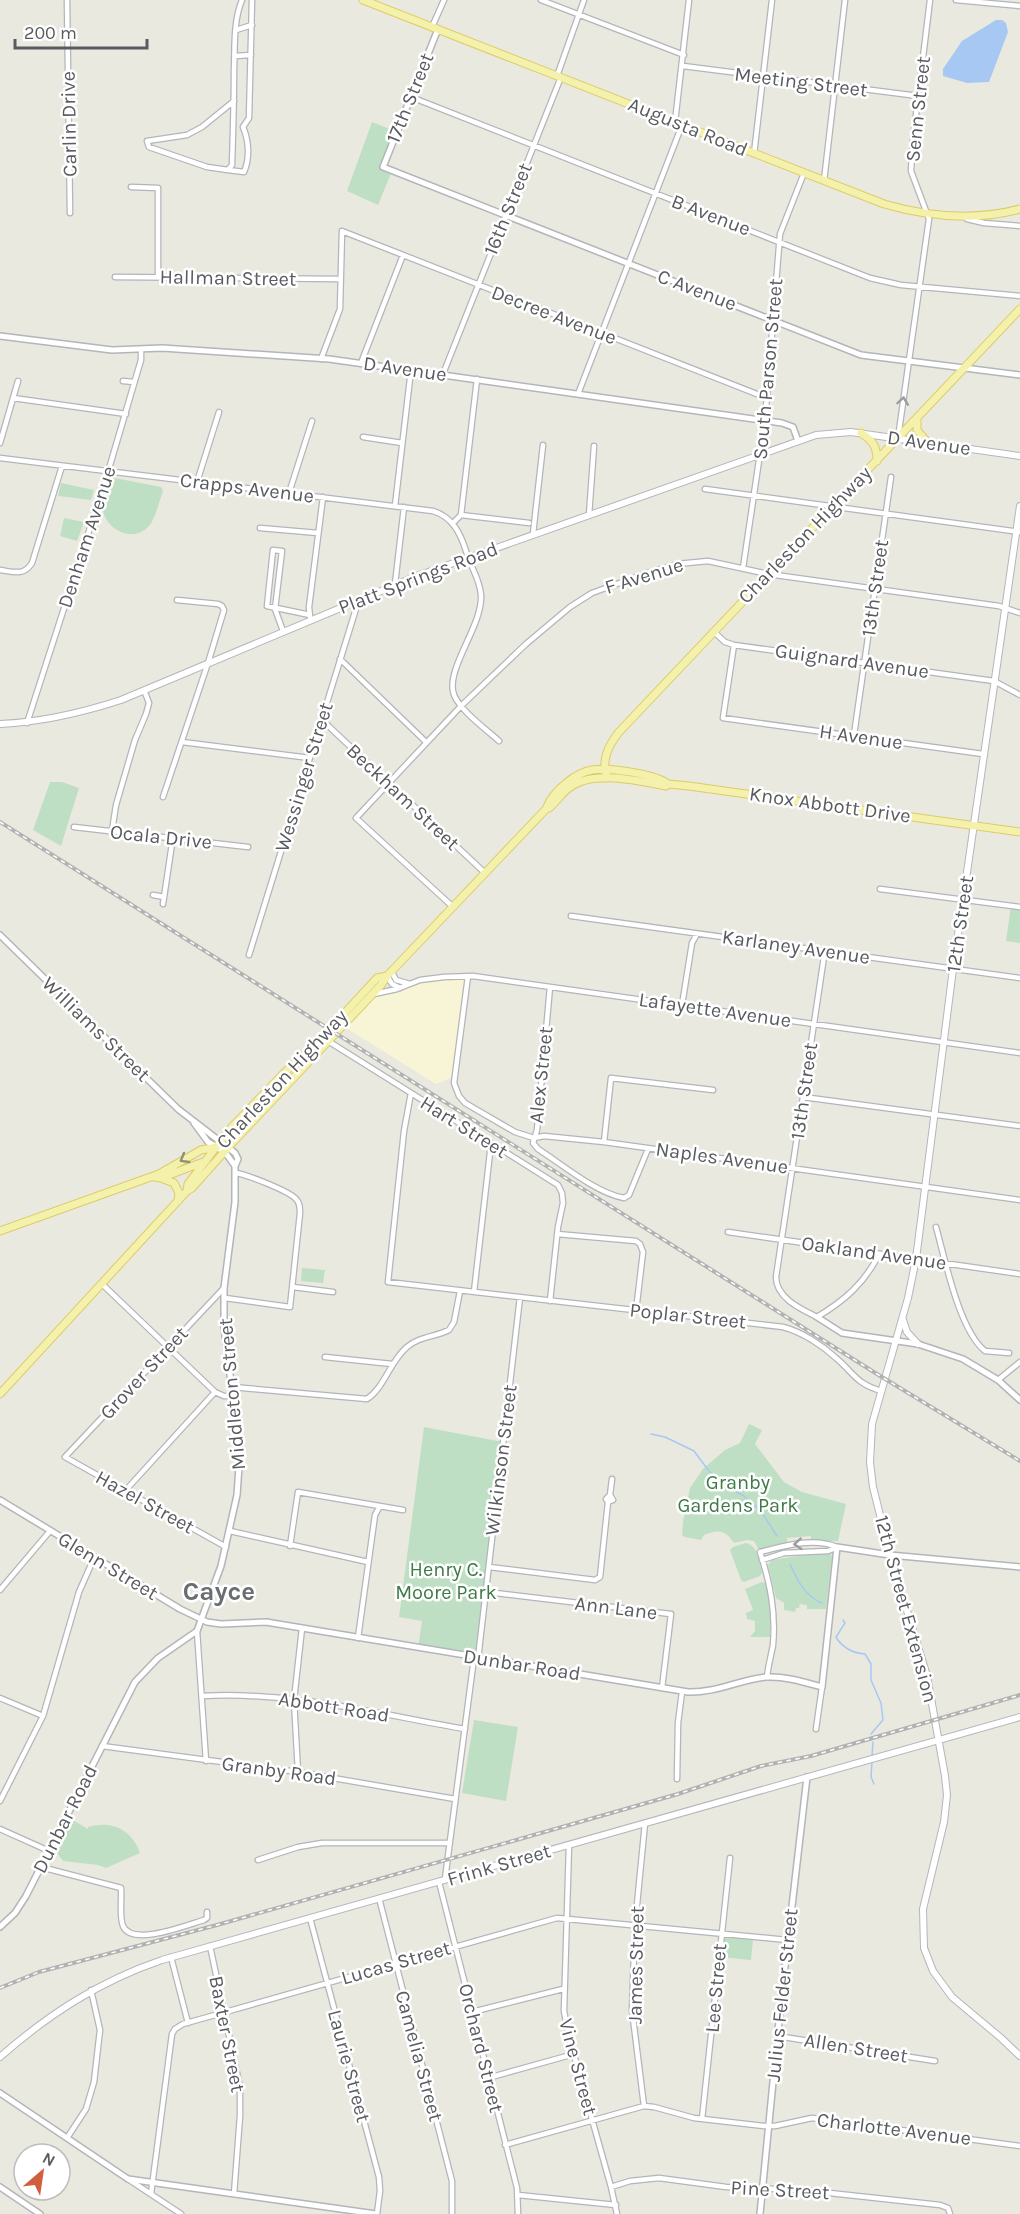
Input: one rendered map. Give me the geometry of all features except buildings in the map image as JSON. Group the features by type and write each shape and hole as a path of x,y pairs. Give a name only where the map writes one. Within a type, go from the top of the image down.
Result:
{"main road":[{"name":"Augusta Road","path":"363,0 884,204 928,214 958,216 996,214 1020,209"},
{"name":"Charleston Highway","path":"607,770 607,748 619,732 1020,309"},
{"path":"917,417 917,430 927,442"},
{"name":"D Avenue","path":"838,432 861,433 1020,456"},
{"name":"Platt Springs Road","path":"0,724 27,723 85,711 144,690 284,631 310,617 395,584 760,454 816,435 838,432"},
{"path":"861,433 877,448 877,461"},
{"name":"12th Street","path":"896,1340 916,1259 953,969 1020,506"},
{"name":"Charleston Highway","path":"546,809 548,803 572,778 591,770 607,770 662,779 668,784"},
{"path":"607,770 607,778"},
{"name":"Charleston Highway","path":"0,1394 389,974 546,809 570,787 588,779 607,778 640,782"},
{"name":"Knox Abbott Drive","path":"640,782 1020,832"},
{"name":"Charleston Highway","path":"187,1191 188,1184 207,1161 217,1143 377,978 389,974"},
{"path":"0,1231 152,1177 217,1143"},
{"path":"161,1178 207,1161 227,1149"},
{"path":"152,1177 174,1183 179,1193 178,1201"},
{"path":"902,1318 906,1332 918,1344"},
{"name":"12th Street Extension","path":"896,1340 872,1424 870,1462 873,1487 890,1555 925,1666 947,1794 944,1822 923,1909 924,1948 933,1971 952,1997 1020,2056"},
{"name":"Frink Street","path":"0,2057 38,2025 91,1990 120,1976 171,1958 1020,1717"}],"street":[{"name":"Carlin Drive","path":"67,0 70,213"},
{"path":"228,170 232,165 236,30 242,0"},
{"path":"234,101 202,127 187,135 147,141 148,147 207,167 244,172 247,166 248,148 243,127 249,118 252,0"},
{"path":"435,28 444,0"},
{"path":"541,0 684,55"},
{"name":"16th Street","path":"443,374 534,145 584,0"},
{"path":"578,394 679,124 689,0"},
{"path":"754,154 772,0"},
{"path":"824,181 845,0"},
{"name":"Senn Street","path":"928,214 911,171 930,0"},
{"path":"956,0 1020,6"},
{"path":"236,30 252,26"},
{"name":"17th Street","path":"383,167 435,28"},
{"path":"235,56 251,56"},
{"name":"Meeting Street","path":"683,66 918,96"},
{"name":"B Avenue","path":"411,97 870,278 918,287 1020,296"},
{"path":"233,126 243,127"},
{"name":"C Avenue","path":"383,167 861,355 909,363 1020,375"},
{"name":"South Parson Street","path":"743,568 765,420 780,234 804,173"},
{"path":"131,187 158,188 158,277"},
{"path":"898,438 928,214"},
{"path":"996,214 1005,224"},
{"path":"958,216 984,223 1020,226"},
{"name":"Decree Avenue","path":"340,279 342,231 767,398"},
{"path":"361,363 403,255"},
{"name":"Hallman Street","path":"115,277 340,279"},
{"path":"321,359 339,314 340,279"},
{"name":"D Avenue","path":"0,336 101,349 162,348 361,363 765,420 793,427 798,441"},
{"name":"Denham Avenue","path":"27,723 126,414 141,360 141,350"},
{"path":"395,506 411,370"},
{"path":"477,379 460,515 453,523 462,540 479,588 481,601 477,618 453,681 453,692 461,706 499,741"},
{"path":"0,443 18,381"},
{"path":"123,381 134,382"},
{"path":"13,398 126,414"},
{"path":"197,483 219,412"},
{"path":"289,493 312,421"},
{"path":"363,437 402,443"},
{"path":"533,534 543,445"},
{"path":"589,515 594,446"},
{"name":"Crapps Avenue","path":"0,458 404,507 439,513 453,523"},
{"path":"0,570 20,573 28,570 62,466"},
{"name":"13th Street","path":"854,735 891,477"},
{"path":"705,489 1018,532"},
{"path":"284,631 275,609 282,551 273,550 267,606 275,609 310,617 323,497"},
{"path":"395,584 404,507"},
{"path":"460,515 530,523"},
{"path":"260,528 318,533"},
{"name":"F Avenue","path":"453,907 356,818 461,706 526,644 570,607 592,593 677,564 708,561 768,574 1005,608 1020,613"},
{"name":"Wessinger Street","path":"249,955 359,599"},
{"path":"163,797 224,610 222,606 177,600"},
{"name":"Guignard Avenue","path":"714,632 725,642 734,645 993,681 1020,695"},
{"name":"H Avenue","path":"734,645 723,717 983,754"},
{"path":"340,659 426,742"},
{"path":"112,831 116,805 135,740 149,703 144,690"},
{"name":"Beckham Street","path":"322,720 485,873"},
{"path":"182,742 310,758"},
{"path":"81,827 82,820"},
{"name":"Ocala Drive","path":"75,827 248,847"},
{"path":"163,904 173,837"},
{"path":"241,846 242,838"},
{"path":"880,889 1020,907"},
{"path":"153,895 164,897"},
{"name":"Karlaney Avenue","path":"571,916 1020,978"},
{"name":"Williams Street","path":"0,934 79,1013 217,1143"},
{"path":"682,1005 692,943 697,934"},
{"name":"13th Street","path":"817,1317 785,1298 776,1286 825,950"},
{"path":"389,974 396,980 410,984"},
{"path":"389,974 392,984 400,988"},
{"name":"Lafayette Avenue","path":"372,994 444,977 468,976 1020,1053"},
{"name":"Naples Avenue","path":"468,976 455,1073 456,1091 465,1103 511,1130 534,1137 604,1142 1020,1200"},
{"name":"Alex Street","path":"550,987 537,1130 533,1143 538,1149 598,1188 624,1198 629,1195 648,1149"},
{"name":"Hart Street","path":"328,1041 546,1176 561,1189 563,1203 557,1234"},
{"path":"604,1142 611,1078 713,1090"},
{"name":"Poplar Street","path":"411,1093 404,1131 388,1282 788,1329 828,1351 866,1387 881,1391"},
{"path":"803,1097 1020,1126"},
{"path":"217,1143 227,1149"},
{"path":"474,1292 491,1144"},
{"name":"Middleton Street","path":"206,1761 197,1631 226,1547 240,1471 239,1442 224,1341 224,1288 238,1159 235,1153 227,1149"},
{"path":"225,1298 290,1307 300,1213 299,1204 291,1195 236,1169"},
{"path":"936,1227 956,1300 981,1347 990,1352 1009,1353"},
{"name":"Oakland Avenue","path":"728,1232 1020,1274"},
{"path":"550,1301 557,1234 636,1241 643,1248 636,1311"},
{"path":"879,1254 862,1282 834,1307 817,1317 842,1333 918,1344 963,1359 998,1380 1020,1400"},
{"path":"102,1284 215,1392 224,1396 233,1396"},
{"path":"293,1287 333,1292"},
{"name":"Grover Street","path":"65,1457 224,1288"},
{"path":"232,1387 367,1399 375,1393 392,1364 405,1348 417,1340 449,1330 454,1322 460,1292"},
{"name":"Wilkinson Street","path":"442,1881 450,1843 487,1592 520,1298"},
{"path":"325,1357 392,1364"},
{"path":"998,1380 1020,1362"},
{"path":"125,1491 215,1392"},
{"name":"Hazel Street","path":"65,1457 226,1547"},
{"path":"489,1567 595,1580 600,1577 608,1502 613,1500 610,1495 612,1479"},
{"path":"290,1546 298,1492 403,1510"},
{"name":"Glenn Street","path":"0,1500 180,1610 221,1624"},
{"path":"358,1638 375,1515 380,1506"},
{"path":"0,1590 50,1531"},
{"path":"230,1531 368,1562"},
{"path":"767,1677 773,1644 774,1613 770,1585 760,1552 799,1544 829,1544 890,1555 1020,1567"},
{"path":"762,1560 784,1553 828,1551 837,1547"},
{"path":"816,1729 837,1547"},
{"path":"0,1802 43,1716 79,1592 94,1558"},
{"name":"Ann Lane","path":"487,1592 671,1614 662,1688"},
{"name":"Dunbar Road","path":"221,1624 257,1621 682,1692 716,1689 767,1677 785,1678 822,1687"},
{"path":"298,1772 294,1700 302,1628"},
{"name":"Dunbar Road","path":"0,1927 18,1908 41,1867 130,1691 141,1675 168,1649 197,1631"},
{"path":"677,1779 677,1731 682,1692"},
{"name":"Abbott Road","path":"202,1696 255,1695 465,1729"},
{"path":"0,1698 43,1716"},
{"name":"Granby Road","path":"102,1746 298,1772 455,1799"},
{"name":"Julius Felder Street","path":"760,2214 777,2036 807,1777"},
{"name":"James Street","path":"644,2106 632,2017 635,1925 645,1823"},
{"path":"0,1829 49,1851"},
{"path":"258,1860 298,1847 322,1843 450,1843"},
{"name":"Vine Street","path":"569,1845 563,1989 566,2024 616,2205 616,2214"},
{"name":"Lee Street","path":"702,2119 730,1858"},
{"path":"41,1867 121,1888 122,1923 124,1929 134,1935 153,1934 204,1920 207,1918 207,1912"},
{"name":"Orchard Street","path":"442,1881 455,1946 518,2195 518,2214"},
{"name":"Camelia Street","path":"379,1898 452,2181 452,2214"},
{"name":"Laurie Street","path":"310,1918 379,2176 380,2191 376,2214"},
{"name":"Lucas Street","path":"188,2023 553,1919 788,1940"},
{"name":"Baxter Street","path":"210,1946 240,2086 234,2194"},
{"path":"151,2194 172,2034 178,2026 188,2023 171,1958"},
{"path":"472,2012 563,1989"},
{"path":"67,2138 86,2109 94,2082 100,2025 91,1990"},
{"name":"Allen Street","path":"777,2036 936,2061"},
{"path":"488,2078 574,2054"},
{"path":"0,2093 181,2214"},
{"path":"505,2145 644,2106"},
{"name":"Charlotte Avenue","path":"644,2106 702,2119 769,2126 812,2118 1020,2146"},
{"name":"Pine Street","path":"611,2187 630,2181 659,2178 726,2187 858,2195 940,2205 949,2211"},
{"path":"128,2179 376,2214"},
{"path":"0,2187 40,2214"},
{"path":"518,2195 616,2205"}],"shaded area":[{"path":"468,976 455,1076 436,1084 343,1026 372,994 410,984"}],"green space":[{"path":"372,122 397,132 383,167 392,171 378,205 347,191"},
{"path":"110,477 161,487 163,491 154,519 142,531 127,534 112,527 107,520 102,504"},
{"path":"61,483 94,490 91,500 58,496"},
{"path":"64,518 84,522 77,541 60,536"},
{"path":"50,782 62,782 79,788 61,846 33,830"},
{"path":"1011,906 1020,907 1020,943 1006,941"},
{"path":"302,1268 325,1270 323,1283 301,1281"},
{"name":"Granby Gardens Park","path":"749,1424 762,1430 755,1444 784,1482 802,1492 846,1504 838,1541 811,1541 811,1536 787,1538 787,1545 760,1552 754,1541 734,1543 728,1535 721,1532 704,1535 701,1540 682,1535 690,1488 703,1469 725,1450 740,1443"},
{"name":"Henry C. Moore Park","path":"424,1427 503,1442 478,1659 418,1648 422,1621 399,1617"},
{"path":"746,1543 756,1550 763,1572 760,1576 744,1582 741,1580 730,1550"},
{"path":"824,1552 832,1556 826,1609 807,1609 807,1605 800,1604 795,1612 784,1610 784,1603 776,1598 768,1565 772,1560"},
{"path":"762,1582 767,1584 771,1606 770,1637 750,1637 755,1631 755,1621 747,1619 746,1613 753,1610 745,1589"},
{"path":"474,1720 518,1727 506,1801 462,1793"},
{"path":"71,1819 88,1829 88,1827 97,1825 120,1828 132,1838 140,1853 106,1868 63,1861 57,1853"},
{"path":"722,1936 753,1940 751,1960 720,1957"}],"water":[{"path":"996,20 1006,23 1008,32 989,82 967,83 943,76 943,69 962,41"}],"waterway":[{"path":"651,1434 665,1437 694,1451 709,1471 760,1510 777,1536"},
{"path":"790,1564 806,1592 822,1603"},
{"path":"843,1620 845,1623 836,1637 849,1650 865,1654 871,1664 871,1680 881,1703 883,1720 871,1734"},
{"path":"872,1756 873,1742"},
{"path":"872,1761 871,1777 874,1784"}],"railway":[{"path":"0,822 877,1374 1020,1461"},
{"path":"0,1988 39,1972 217,1925 678,1794 761,1766 811,1756 1020,1695"}],"district":[{"name":"Cayce","path":"219,1591"}]}
